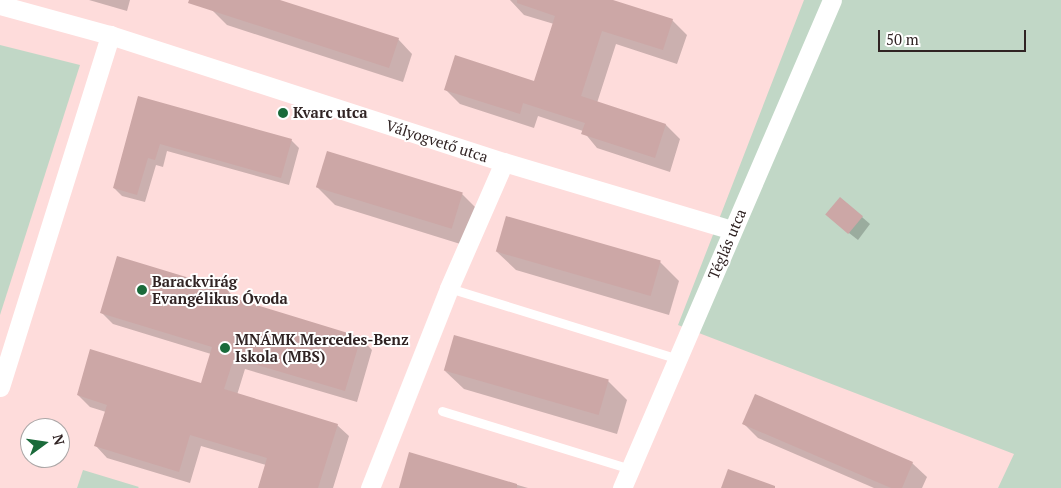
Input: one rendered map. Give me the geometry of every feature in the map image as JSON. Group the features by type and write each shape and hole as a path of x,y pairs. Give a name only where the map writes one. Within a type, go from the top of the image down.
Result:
{"street":[{"name":"Téglás utca","path":"622,488 832,0"},
{"name":"Vályogvető utca","path":"0,4 110,35 504,162 732,230"},
{"path":"0,387 110,35"},
{"path":"370,488 449,288 504,162"}],"lane":[{"path":"449,288 679,359"},
{"path":"442,411 631,469"}],"green space":[{"path":"804,0 1061,0 1061,488 998,488 1014,454 678,325"},
{"path":"0,45 80,65 0,315"},
{"path":"83,470 139,487 77,488"}],"building":[{"path":"189,0 280,0 399,38 389,68 188,3"},
{"path":"517,0 613,0 673,19 663,50 602,31 581,96 666,124 655,158 581,134 585,123 523,103 520,114 444,90 455,55 534,81 555,16 517,3"},
{"path":"138,96 292,139 281,178 160,144 155,160 148,158 137,195 113,188"},
{"path":"327,151 463,193 452,229 316,187"},
{"path":"840,197 863,216 848,234 825,215"},
{"path":"506,216 661,260 651,296 496,252"},
{"path":"117,256 229,290 227,296 361,337 345,391 234,358 224,389 338,424 318,488 258,488 267,458 190,435 179,472 94,446 107,405 77,395 90,349 201,383 212,347 100,313"},
{"path":"454,335 609,379 599,415 444,371"},
{"path":"755,394 913,462 902,488 891,488 742,424"},
{"path":"409,452 517,484 517,488 399,488"},
{"path":"728,469 775,486 775,488 721,488"}],"place":[{"name":"Kvarc utca","path":"283,113"},
{"name":"Barackvirág Evangélikus Óvoda","path":"142,290"},
{"name":"MNÁMK Mercedes-Benz Iskola (MBS)","path":"225,348"}]}
